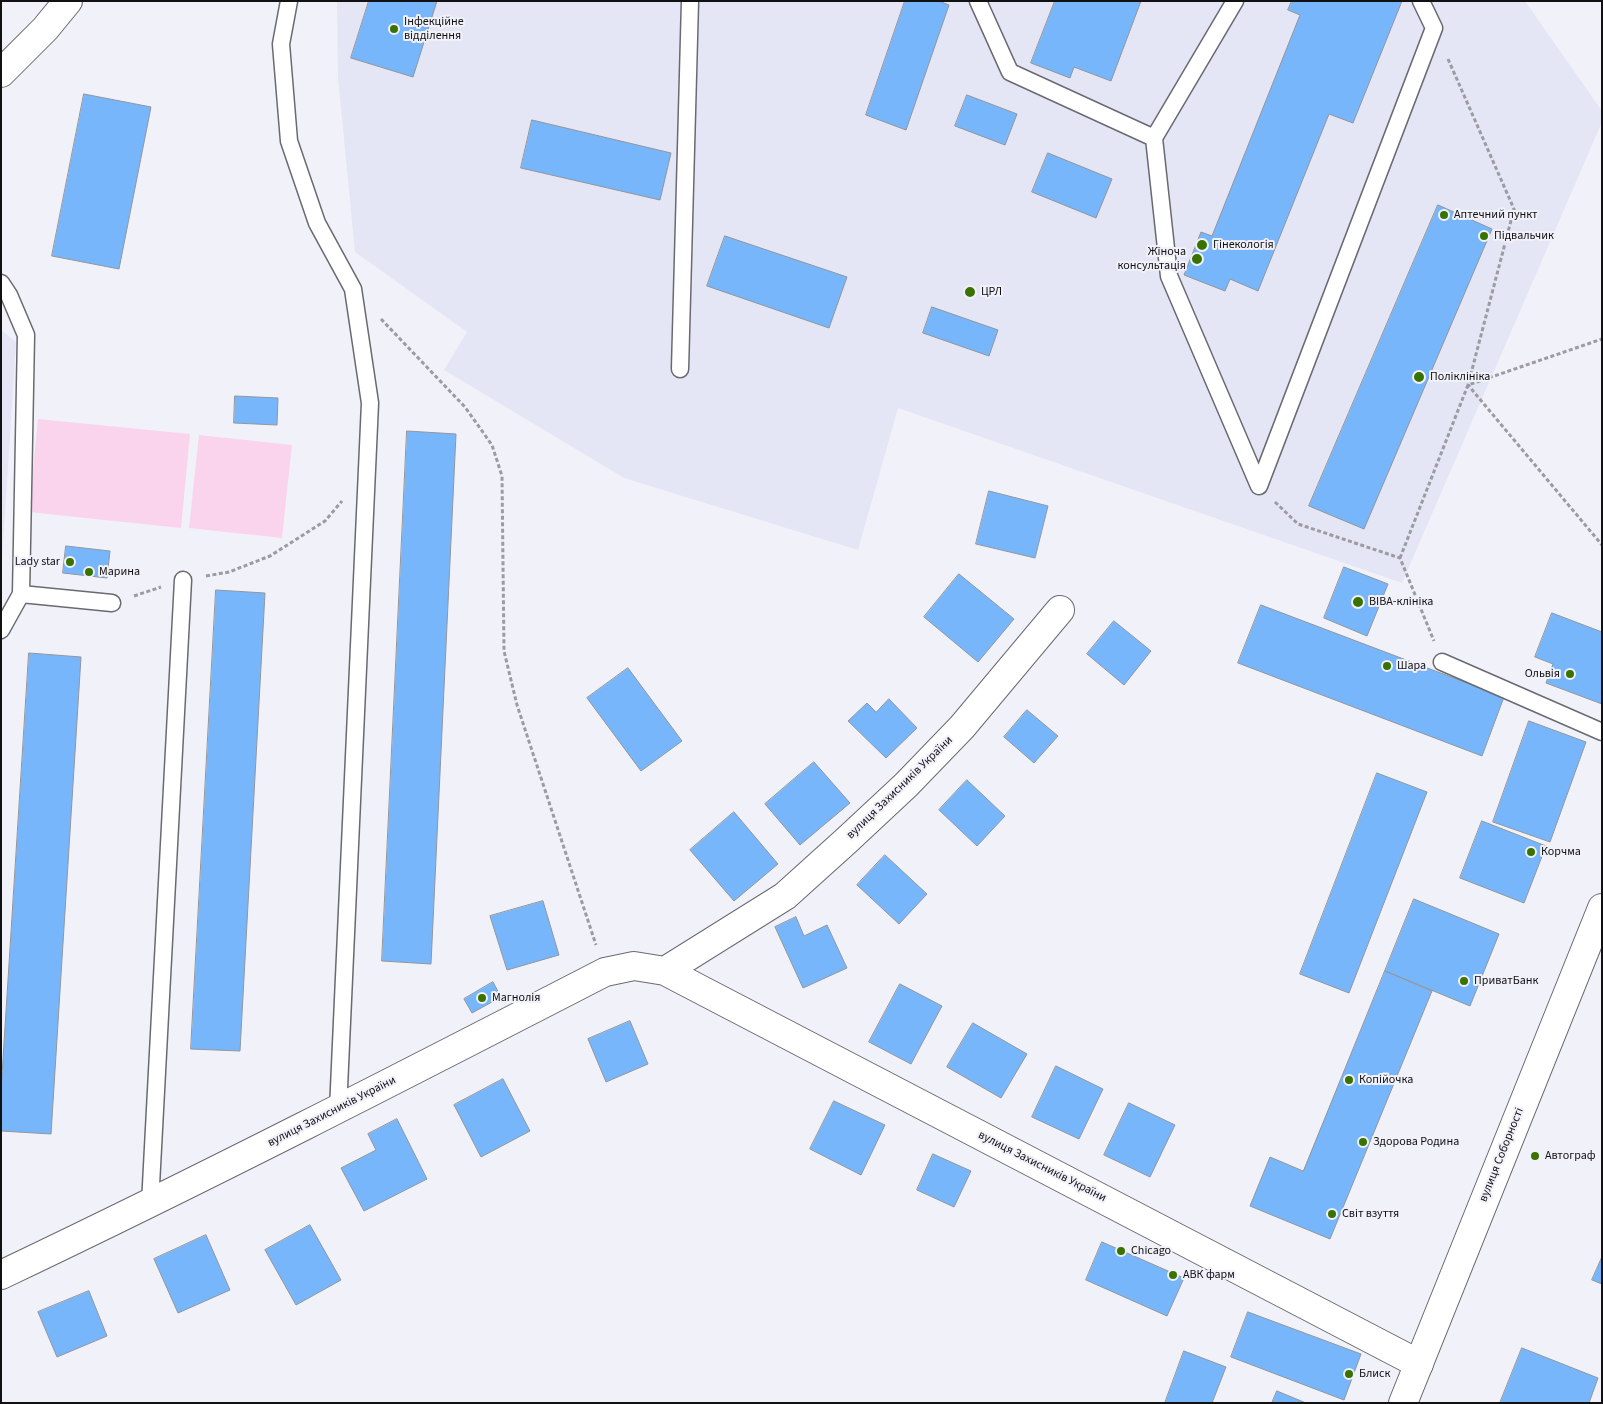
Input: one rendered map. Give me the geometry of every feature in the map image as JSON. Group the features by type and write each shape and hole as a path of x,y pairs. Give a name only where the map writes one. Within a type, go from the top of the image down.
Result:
{"street":[{"path":"1,72 45,29 68,1"},
{"name":"вулиця Захисників України","path":"665,971 785,896 846,841 906,785 962,727 1060,610"},
{"name":"вулиця Соборності","path":"1403,1403 1602,908"},
{"name":"вулиця Захисників України","path":"1,1275 150,1204 338,1110 605,972 634,966 665,971 1419,1364"}],"lane":[{"path":"289,1 281,44 289,141 317,223 353,289 370,403 338,1110"},
{"path":"680,369 690,1"},
{"path":"978,1 1010,72 1154,138"},
{"path":"1235,1 1154,138 1169,276 1259,486"},
{"path":"1259,486 1434,28 1421,1"},
{"path":"1,283 8,294 9,314 26,336 21,594 1,630"},
{"path":"150,1204 182,580"},
{"path":"21,594 112,603"},
{"path":"1442,662 1602,732"}],"path":[{"path":"1434,28 1514,209 1468,385 1400,558 1442,662"},
{"path":"353,289 465,407 492,445 502,476 504,651 517,705 605,972"},
{"path":"1468,385 1602,339"},
{"path":"1468,385 1602,545"},
{"path":"112,603 182,580 229,572 270,556 325,521 367,472"},
{"path":"1259,486 1298,524 1400,558"}],"shaded area":[{"name":"ЦРЛ","path":"337,1 1525,1 1602,111 1602,122 1402,583 898,408 858,550 624,478 444,370 467,332 355,252 338,78"},
{"path":"1,330 16,342 1,576"},
{"path":"38,419 190,434 181,528 29,512"},
{"path":"199,435 292,445 282,538 189,528"}],"building":[{"name":"Інфекційне відділення","path":"369,1 437,1 413,77 351,58"},
{"path":"905,1 939,1 949,5 906,130 866,115"},
{"path":"1055,1 1141,1 1111,81 1074,67 1070,78 1031,63"},
{"path":"1292,1 1402,1 1353,123 1329,114 1258,291 1230,279 1225,291 1184,275 1201,232 1212,236 1300,15 1288,10"},
{"path":"84,94 151,107 119,269 52,256"},
{"path":"967,95 1017,114 1005,145 955,126"},
{"path":"532,120 671,153 660,200 521,168"},
{"path":"1048,153 1112,179 1096,218 1032,192"},
{"path":"1438,205 1492,229 1364,529 1309,506"},
{"path":"725,236 847,277 829,328 707,286"},
{"path":"932,307 998,330 989,356 923,333"},
{"path":"235,396 278,398 277,425 234,423"},
{"path":"407,431 456,434 431,964 382,961"},
{"path":"989,491 1048,506 1035,558 976,544"},
{"path":"66,546 110,551 107,578 63,573"},
{"path":"1344,567 1388,584 1367,636 1324,618"},
{"path":"959,574 1014,619 978,662 924,617"},
{"path":"216,590 265,593 240,1051 191,1049"},
{"path":"1261,605 1504,697 1482,756 1238,663"},
{"path":"1552,613 1602,632 1602,704 1546,683 1553,664 1535,657"},
{"path":"1114,621 1151,651 1124,685 1087,654"},
{"path":"29,653 81,657 51,1134 1,1131 1,1091"},
{"path":"628,668 682,741 641,771 587,698"},
{"path":"889,699 917,728 886,758 848,721 867,703 876,712"},
{"path":"1027,710 1058,736 1034,763 1004,737"},
{"path":"1529,721 1586,742 1550,842 1493,822"},
{"path":"814,762 850,803 800,845 765,804"},
{"path":"1377,773 1427,792 1349,993 1300,974"},
{"path":"967,780 1005,816 977,846 939,810"},
{"path":"734,812 778,864 734,901 690,850"},
{"path":"1482,821 1546,846 1524,903 1460,878"},
{"path":"885,855 927,894 899,924 857,885"},
{"path":"1414,899 1499,934 1470,1006 1385,971"},
{"path":"543,901 559,955 507,970 490,916"},
{"path":"796,917 804,936 827,925 847,968 803,988 775,927"},
{"path":"1385,971 1432,991 1330,1239 1250,1206 1270,1157 1303,1171"},
{"name":"Магнолія","path":"493,982 501,997 472,1013 464,999"},
{"path":"900,984 942,1006 911,1064 869,1042"},
{"path":"630,1021 648,1064 606,1082 588,1039"},
{"path":"973,1023 1027,1054 1001,1098 947,1067"},
{"path":"1056,1066 1103,1089 1079,1139 1032,1117"},
{"path":"503,1079 530,1131 481,1157 454,1105"},
{"path":"834,1101 885,1125 861,1175 810,1149"},
{"path":"1129,1103 1175,1125 1150,1177 1104,1155"},
{"path":"397,1119 427,1179 364,1211 341,1168 376,1150 368,1134"},
{"path":"933,1154 971,1171 954,1207 917,1190"},
{"path":"310,1225 341,1280 296,1305 265,1250"},
{"path":"206,1235 230,1290 178,1313 154,1259"},
{"path":"1102,1242 1184,1278 1167,1316 1086,1280"},
{"path":"1602,1257 1602,1284 1592,1280"},
{"path":"89,1291 107,1336 57,1357 38,1312"},
{"path":"1248,1312 1361,1354 1344,1400 1231,1357"},
{"path":"1522,1348 1598,1378 1589,1403 1500,1403"},
{"path":"1184,1351 1226,1367 1212,1403 1165,1403"},
{"path":"1277,1391 1306,1403 1272,1403"}],"place":[{"name":"Інфекційне відділення","path":"394,29"},
{"name":"Аптечний пункт","path":"1444,215"},
{"name":"Підвальчик","path":"1484,236"},
{"name":"Гінекологія","path":"1202,245"},
{"name":"Жіноча консультація","path":"1197,259"},
{"name":"ЦРЛ","path":"970,292"},
{"name":"Поліклініка","path":"1419,377"},
{"name":"Lady star","path":"70,562"},
{"name":"Марина","path":"89,572"},
{"name":"ВІВА-клініка","path":"1358,602"},
{"name":"Шара","path":"1387,666"},
{"name":"Ольвія","path":"1570,674"},
{"name":"Корчма","path":"1531,852"},
{"name":"ПриватБанк","path":"1464,981"},
{"name":"Магнолія","path":"482,998"},
{"name":"Копійочка","path":"1349,1080"},
{"name":"Здорова Родина","path":"1363,1142"},
{"name":"Автограф","path":"1535,1156"},
{"name":"Світ взуття","path":"1332,1214"},
{"name":"Chicago","path":"1121,1251"},
{"name":"АВК фарм","path":"1173,1275"},
{"name":"Блиск","path":"1349,1374"}]}
